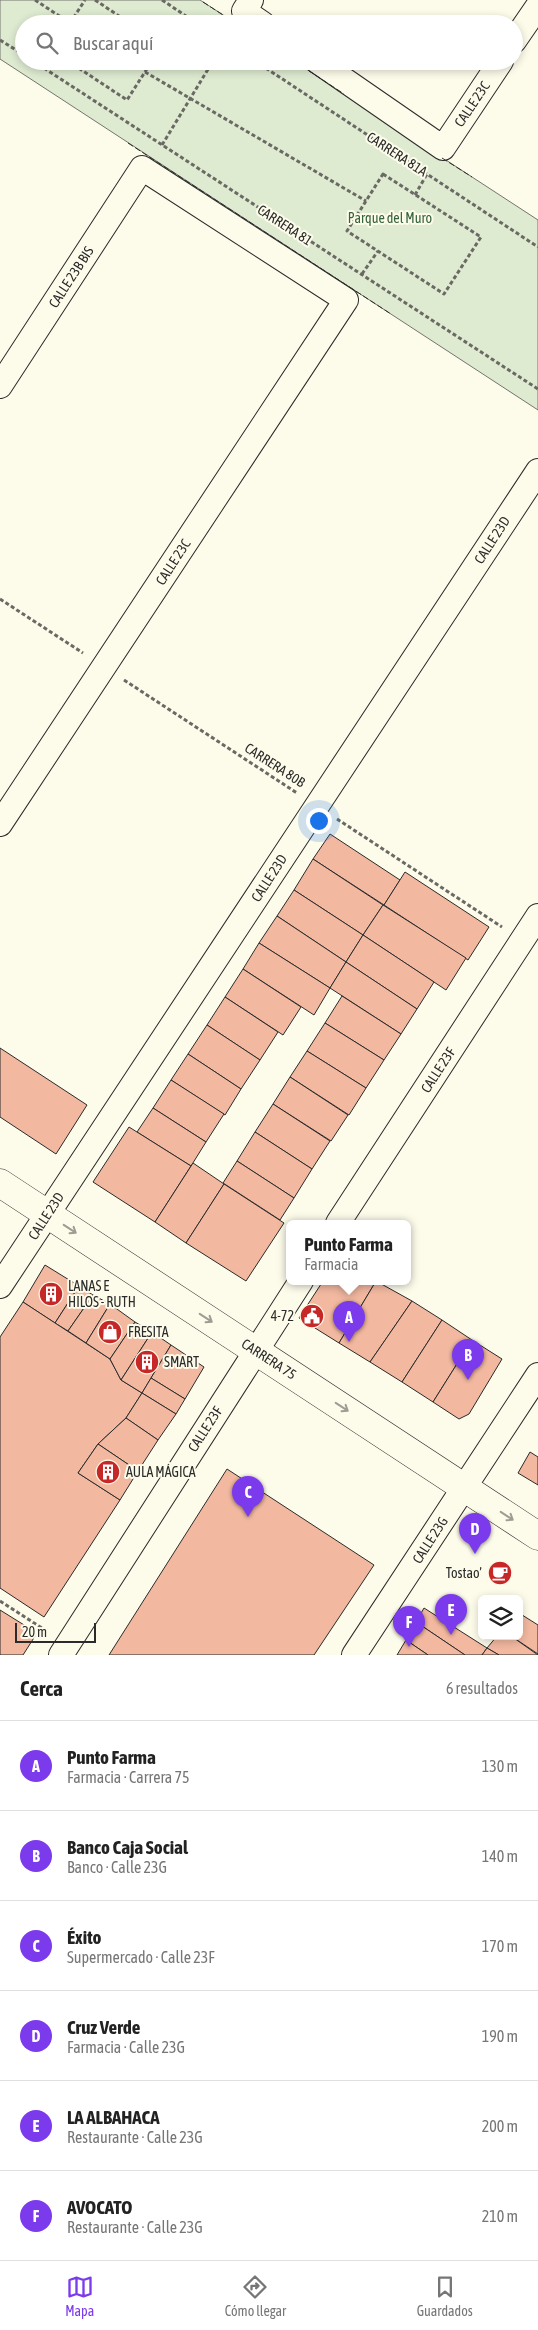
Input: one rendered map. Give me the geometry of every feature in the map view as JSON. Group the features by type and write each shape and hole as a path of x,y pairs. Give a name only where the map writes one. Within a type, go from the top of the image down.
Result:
{"street":[{"path":"523,28 538,6"},
{"name":"CALLE 23C","path":"331,70 443,148 495,70"},
{"name":"CALLE 23C","path":"0,824 346,300 142,168"},
{"name":"CALLE 23B BIS","path":"0,386 142,168"},
{"name":"CALLE 23D","path":"0,1286 538,470"},
{"name":"CALLE 23F","path":"340,1220 538,916"},
{"name":"CARRERA 75","path":"0,1183 538,1536"},
{"name":"CALLE 23F","path":"64,1650 298,1285"},
{"name":"CALLE 23G","path":"354,1655 538,1375"}],"path":[{"path":"35,0 57,15"},
{"path":"76,15 86,0"},
{"path":"94,0 117,15"},
{"path":"162,0 184,15"},
{"path":"0,40 15,49"},
{"name":"CARRERA 81","path":"47,70 538,388"},
{"path":"82,70 127,100 145,72 366,201"},
{"path":"142,168 162,145 207,70"},
{"name":"CARRERA 81A","path":"269,70 538,247"},
{"path":"383,174 481,237 444,294 347,231 366,201 383,174"},
{"path":"362,275 378,251"},
{"name":"CARRERA 80B","path":"0,599 522,940"},
{"path":"0,1601 64,1650"}],"green space":[{"name":"Parque del Muro","path":"0,0 200,0 223,15 15,15 15,69 0,59"},
{"name":"Parque del Muro","path":"17,70 308,70 538,220 538,410"}],"building":[{"path":"330,834 400,880 384,905 313,859"},
{"path":"313,859 383,905 363,935 294,890"},
{"path":"405,872 489,927 468,960 384,905"},
{"path":"294,890 363,935 346,962 277,916"},
{"path":"383,905 466,958 446,990 363,935"},
{"path":"277,916 346,962 330,988 259,943"},
{"path":"363,935 434,982 417,1009 346,962"},
{"path":"259,943 330,988 314,1015 243,969"},
{"path":"346,962 417,1009 401,1034 330,988"},
{"path":"243,969 301,1007 283,1035 225,997"},
{"path":"342,996 401,1034 384,1060 325,1023"},
{"path":"225,997 278,1032 260,1060 207,1025"},
{"path":"325,1023 384,1060 366,1088 307,1051"},
{"path":"207,1025 260,1060 241,1089 188,1054"},
{"path":"0,1048 87,1105 56,1154 0,1117"},
{"path":"307,1051 366,1088 349,1115 290,1077"},
{"path":"188,1054 241,1089 225,1115 171,1080"},
{"path":"290,1077 348,1115 331,1141 273,1104"},
{"path":"171,1080 224,1114 206,1142 153,1108"},
{"path":"273,1104 330,1141 312,1169 255,1132"},
{"path":"153,1108 206,1142 191,1166 137,1132"},
{"path":"129,1127 191,1166 155,1222 93,1182"},
{"path":"255,1132 312,1169 294,1198 237,1161"},
{"path":"237,1161 294,1198 280,1220 223,1183"},
{"path":"193,1163 224,1184 186,1243 155,1222"},
{"path":"224,1184 284,1223 246,1281 186,1243"},
{"name":"LANAS E HILOS - RUTH","path":"45,1265 79,1286 55,1323 23,1302"},
{"path":"320,1285 374,1285 339,1343 299,1318"},
{"path":"374,1285 383,1285 412,1301 370,1362 339,1343"},
{"path":"79,1286 93,1295 68,1331 55,1323"},
{"path":"93,1295 110,1304 86,1343 68,1331"},
{"path":"412,1301 442,1320 402,1382 370,1362"},
{"path":"23,1302 110,1359 121,1380 142,1393 126,1418 98,1444 78,1473 120,1500 44,1617 0,1588 0,1337"},
{"name":"FRESITA","path":"110,1304 135,1322 110,1359 86,1343"},
{"path":"442,1320 472,1340 433,1402 402,1382"},
{"path":"135,1322 152,1332 121,1380 110,1359"},
{"name":"SMART","path":"152,1332 171,1345 142,1393 121,1380"},
{"path":"472,1340 502,1359 469,1414 459,1419 433,1402"},
{"path":"171,1345 204,1367 185,1399 151,1378"},
{"name":"SMART","path":"151,1378 185,1399 176,1414 142,1393"},
{"path":"142,1393 176,1414 158,1440 126,1418"},
{"path":"126,1418 158,1440 138,1471 98,1444"},
{"name":"AULA MÁGICA","path":"98,1444 138,1471 120,1500 78,1473"},
{"path":"530,1452 538,1457 538,1485 518,1473"},
{"path":"227,1469 374,1565 314,1655 109,1655"},
{"path":"424,1608 487,1648 482,1655 465,1655 416,1622"},
{"path":"0,1610 37,1633 23,1655 0,1655"},
{"path":"523,1616 538,1625 538,1654 517,1640 523,1640"},
{"path":"416,1622 465,1655 428,1655 406,1640"},
{"path":"406,1640 428,1655 397,1655"},
{"path":"494,1640 517,1640 538,1655 499,1655 487,1648"},
{"path":"487,1648 499,1655 482,1655"}],"fence":[{"path":"203,2 223,15"},
{"path":"308,70 344,94"},
{"path":"128,143 391,314"},
{"path":"442,158 472,177"}],"place":[{"name":"LANAS E HILOS - RUTH","path":"51,1294"},
{"name":"4-72","path":"312,1316"},
{"name":"FRESITA","path":"110,1332"},
{"name":"Punto Farma","path":"349,1342"},
{"name":"SMART","path":"147,1362"},
{"name":"Banco Caja Social","path":"468,1380"},
{"name":"AULA MÁGICA","path":"108,1472"},
{"name":"Éxito","path":"248,1517"},
{"name":"Cruz Verde","path":"475,1554"},
{"name":"Tostao’","path":"500,1573"},
{"name":"LA ALBAHACA","path":"451,1635"},
{"name":"AVOCATO","path":"409,1647"}]}
